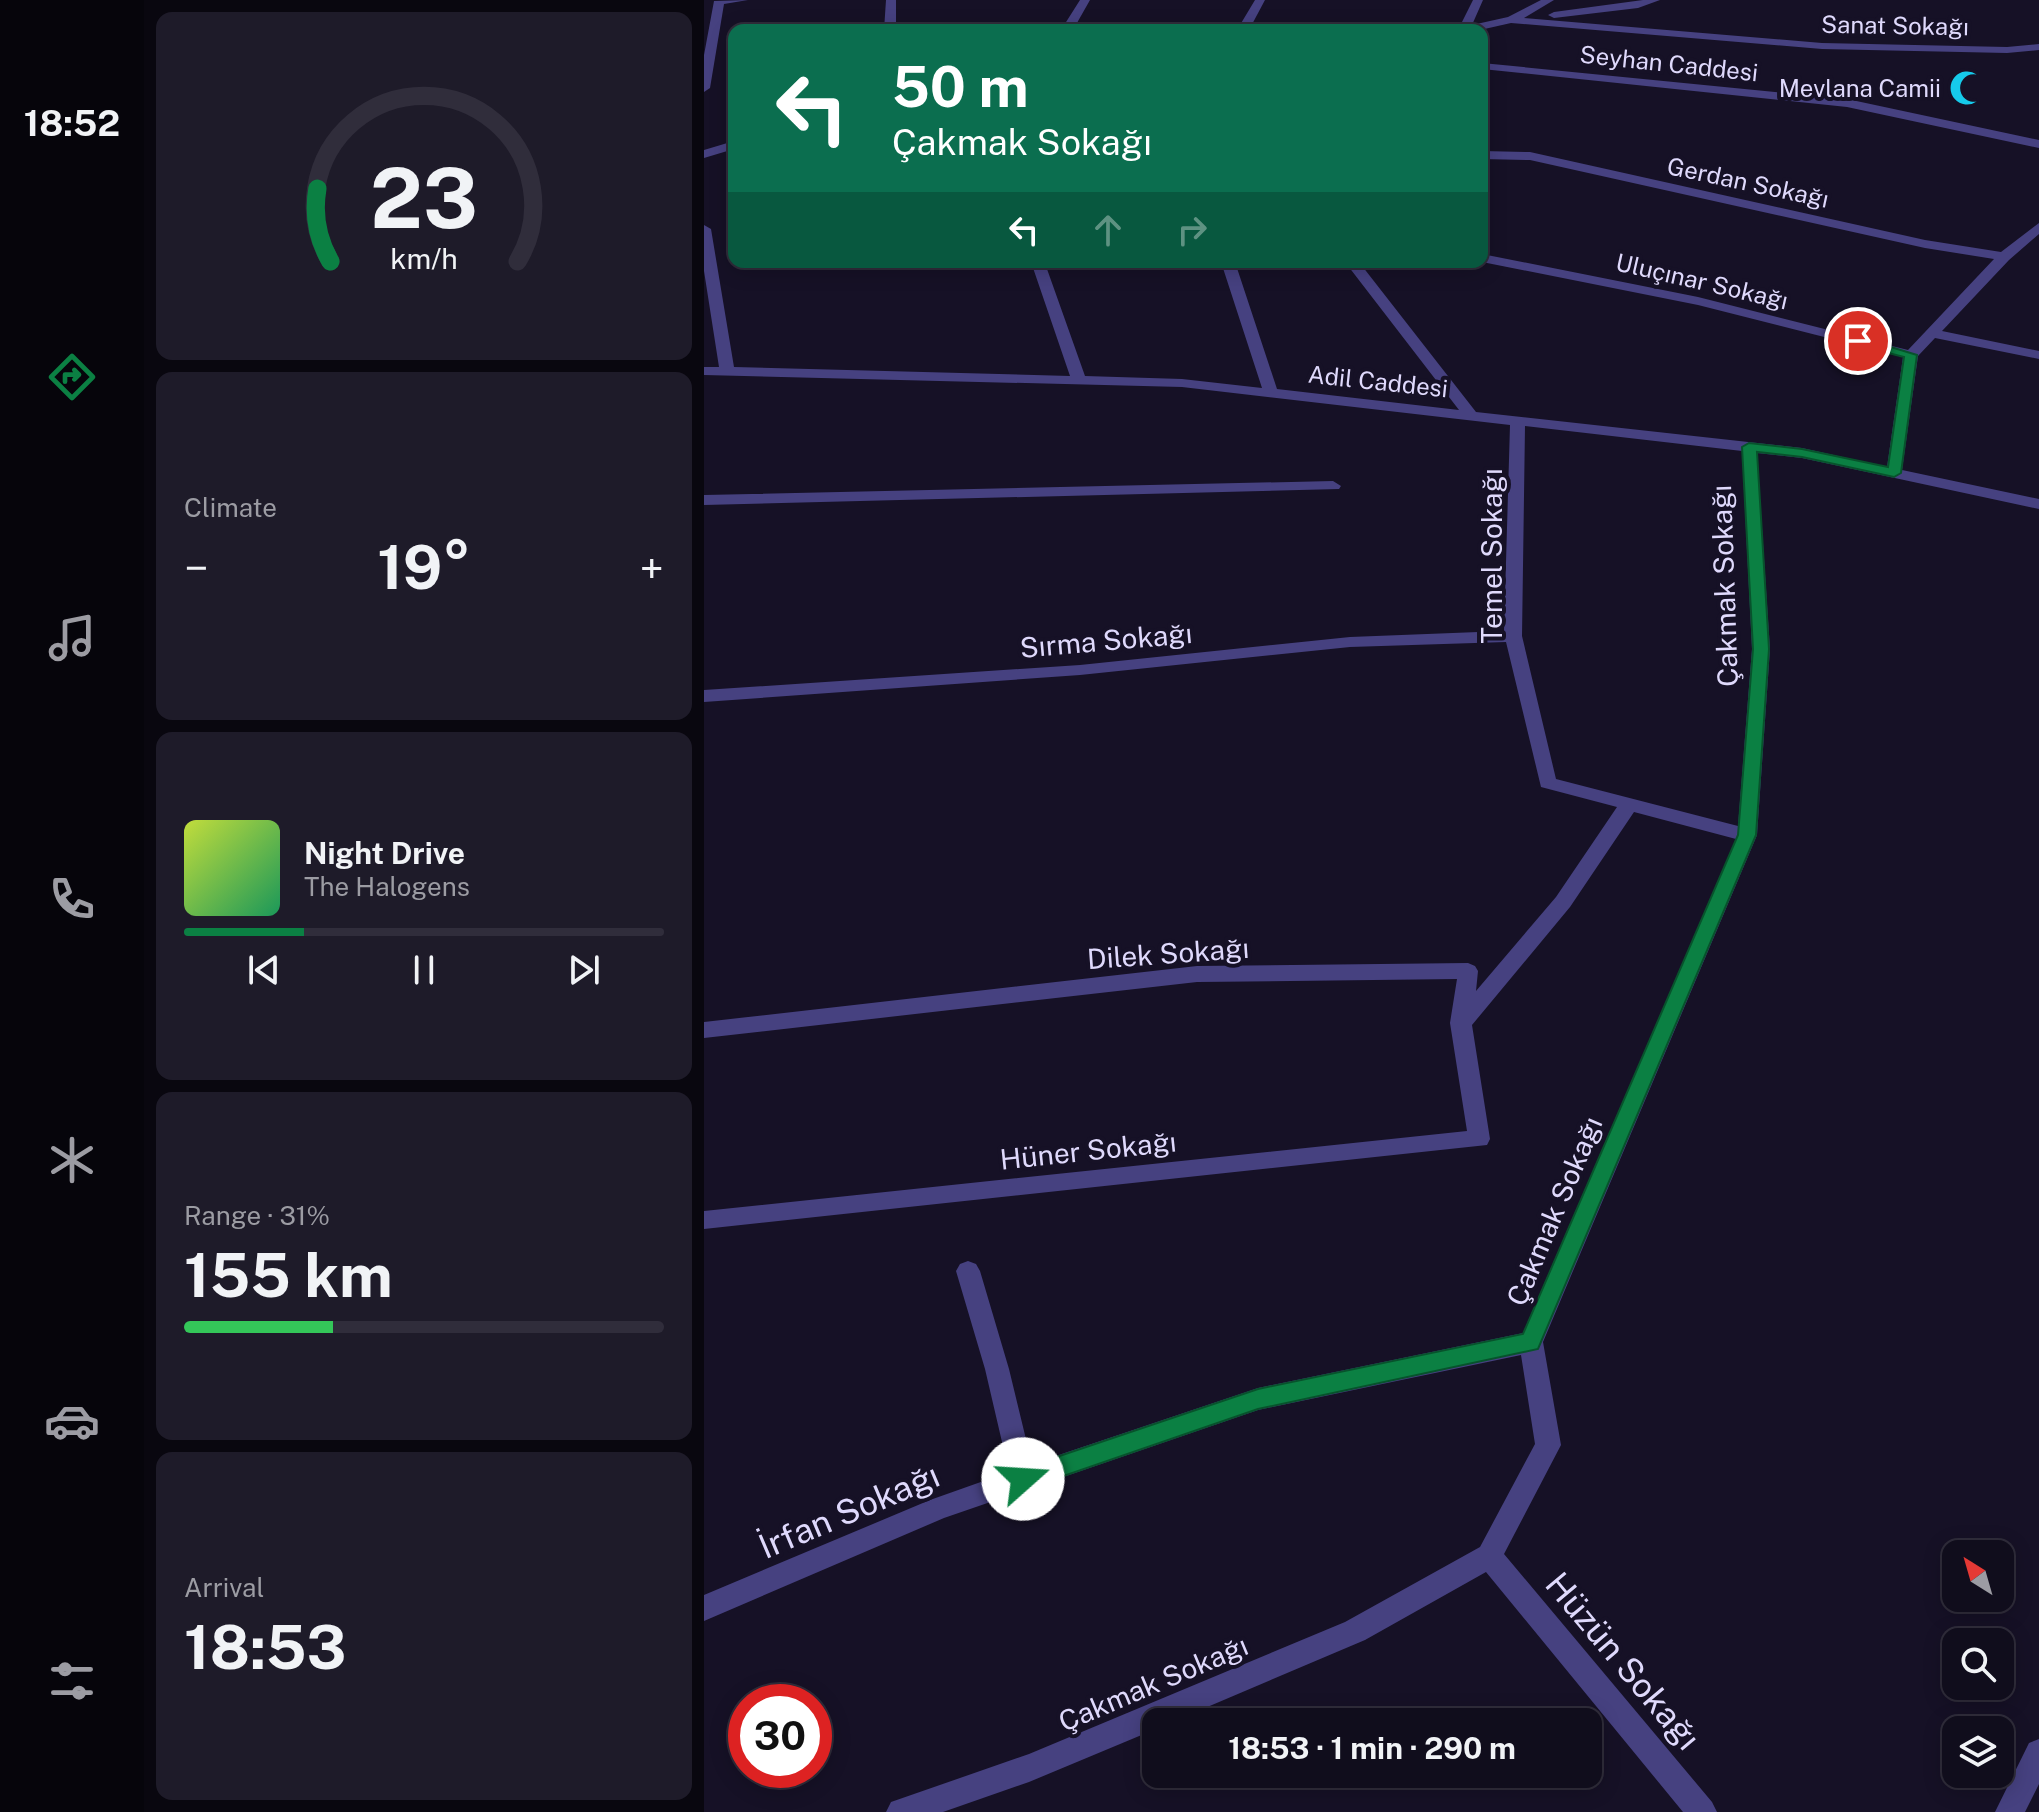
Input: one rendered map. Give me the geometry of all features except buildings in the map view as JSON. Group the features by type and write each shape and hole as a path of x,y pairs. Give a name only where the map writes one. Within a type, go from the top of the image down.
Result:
{"street":[{"path":"704,88 719,1 743,0"},
{"path":"890,24 891,0"},
{"path":"1071,24 1085,0"},
{"path":"1246,24 1260,0"},
{"path":"1466,24 1478,0"},
{"path":"1511,20 1549,0"},
{"path":"1488,24 1638,5 1655,0"},
{"name":"Sanat Sokağı","path":"1511,20 1822,46 2007,50 2039,47"},
{"name":"Seyhan Caddesi","path":"1488,67 1847,103 2039,144"},
{"path":"704,154 728,147"},
{"name":"Gerdan Sokağı","path":"1488,155 1530,156 1925,244 2004,257"},
{"path":"1894,473 1911,355 2004,257 2039,227"},
{"path":"704,229 727,371"},
{"name":"Uluçınar Sokağı","path":"1488,259 1550,269 1752,313 1911,355"},
{"path":"1040,268 1079,380"},
{"path":"1230,268 1271,393"},
{"path":"1357,268 1472,416"},
{"path":"1933,333 2039,355"},
{"name":"Adil Caddesi","path":"704,371 1182,383 1802,453 2039,504"},
{"name":"Temel Sokağı","path":"1518,421 1513,636 1548,783 1629,804"},
{"name":"Çakmak Sokağı","path":"901,1812 1029,1768 1355,1631 1489,1556 1548,1445 1531,1342 1747,835 1761,649 1749,447"},
{"path":"704,500 1333,486"},
{"path":"2039,504 2039,511"},
{"name":"Sırma Sokağı","path":"704,696 1080,670 1350,642 1513,636"},
{"path":"1461,1023 1563,902 1629,804 1747,835"},
{"name":"Dilek Sokağı","path":"704,1030 1197,974 1468,971 1461,1023 1479,1139"},
{"name":"Hüner Sokağı","path":"704,1220 1479,1139"},
{"path":"968,1271 997,1369 1023,1479"},
{"name":"İrfan Sokağı","path":"704,1608 939,1508 1258,1399 1531,1342"},
{"name":"Hüzün Sokağı","path":"1489,1556 1702,1812"},
{"path":"2010,1812 2039,1753"}],"place":[{"name":"Mevlana Camii","path":"1967,88"}],"route":[{"path":"1023,1479 1258,1399 1531,1342 1747,835 1761,649 1749,447 1802,453 1894,473 1911,355 1858,341"}]}
